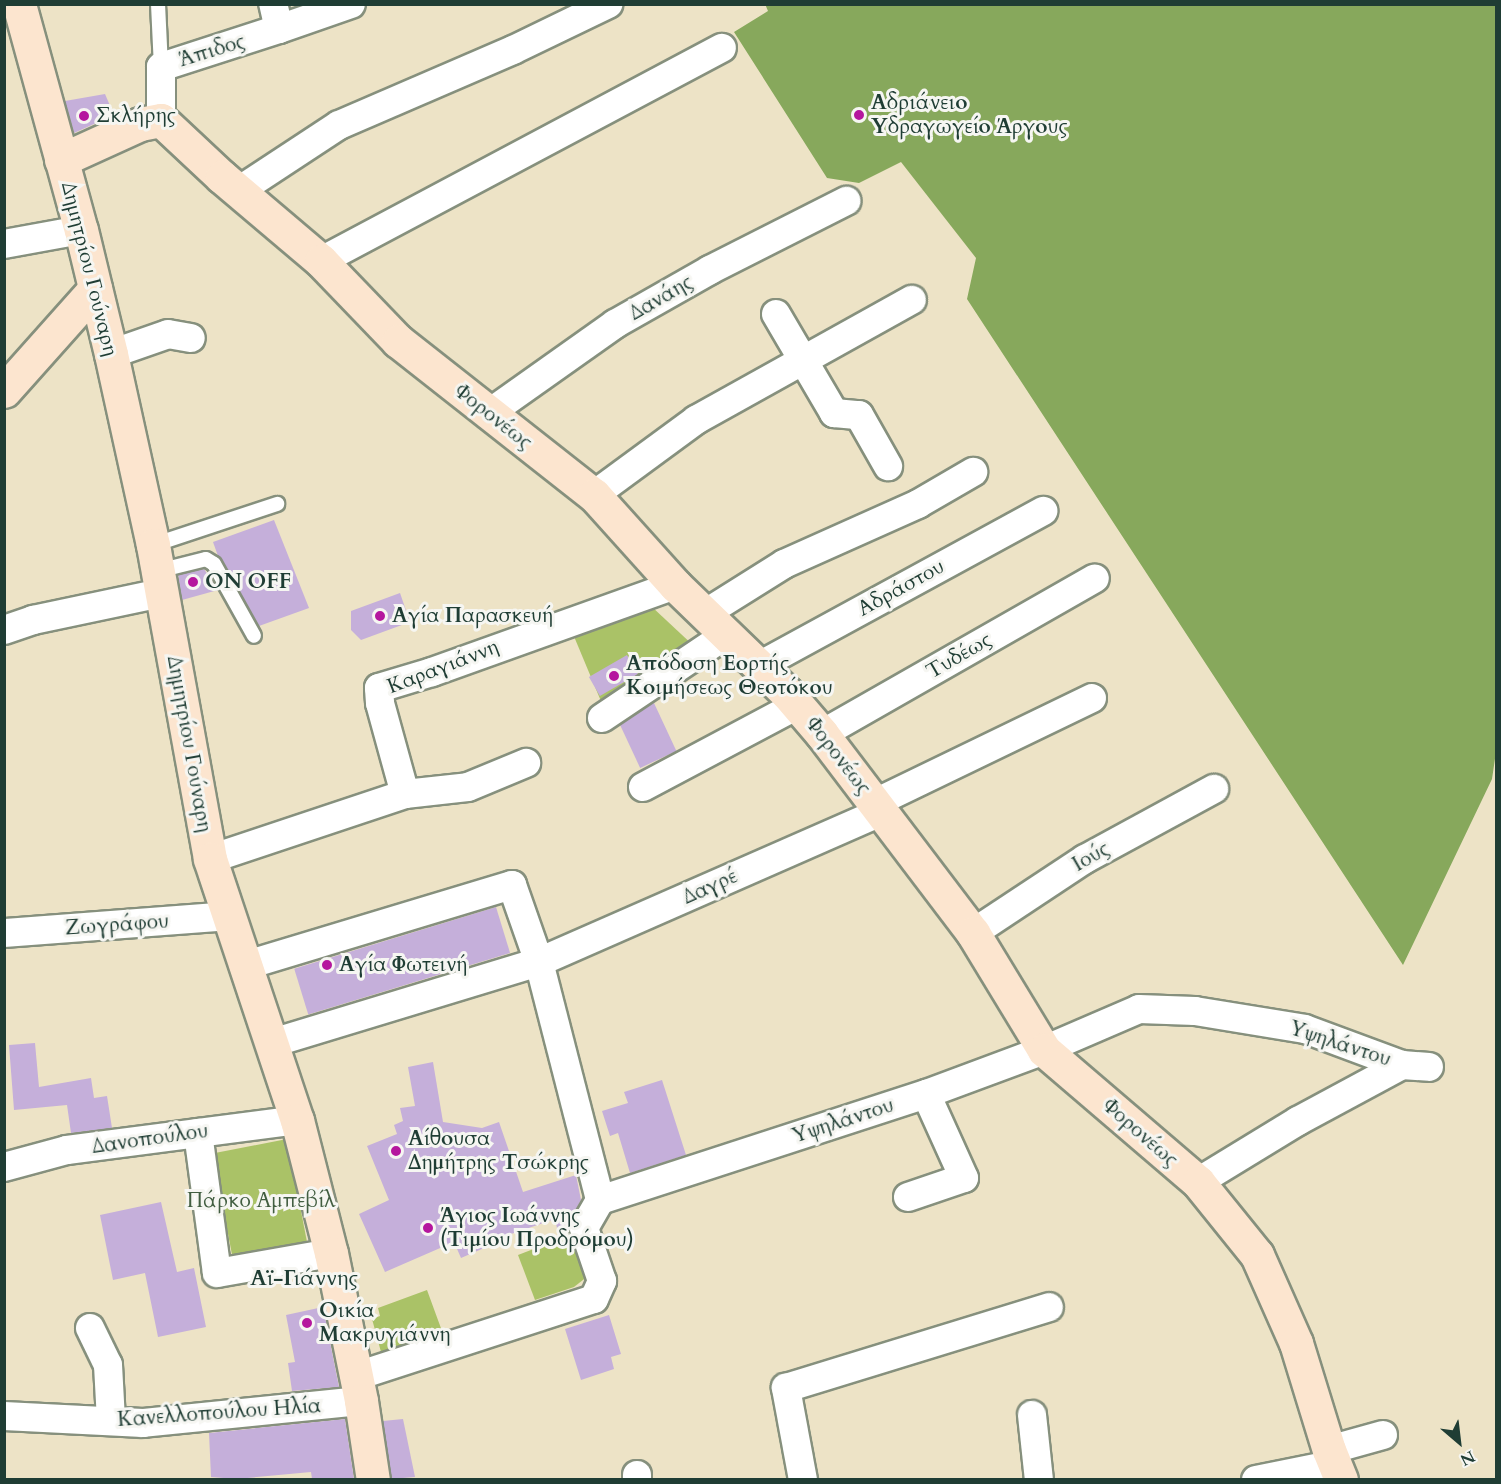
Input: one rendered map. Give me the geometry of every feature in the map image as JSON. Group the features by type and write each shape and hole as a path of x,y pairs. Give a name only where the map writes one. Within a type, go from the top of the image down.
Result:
{"street":[{"name":"Δημητρίου Γούναρη","path":"19,4 81,230 111,354 157,569 210,859 297,1120 331,1253 359,1389 373,1479"},
{"name":"Άπιδος","path":"161,120 161,67 276,17 351,4"},
{"path":"240,190 339,125 513,50 608,4"},
{"path":"321,261 722,48"},
{"path":"61,160 140,124 161,120"},
{"name":"Φορονέως","path":"161,120 321,261 398,341 594,495 675,585 797,705 822,734 972,933 1044,1050 1198,1182 1257,1255 1296,1343 1335,1464"},
{"name":"Δανάης","path":"488,414 615,324 710,270 846,201"},
{"path":"4,244 81,230"},
{"path":"4,391 95,289"},
{"path":"594,495 696,420 912,300"},
{"path":"776,314 834,413 859,415 888,466"},
{"path":"111,354 168,334 191,338"},
{"path":"602,718 784,564 918,504 973,472"},
{"name":"Αδράστου","path":"759,666 1043,511"},
{"path":"4,630 33,621 157,569"},
{"name":"Τυδέως","path":"822,734 1095,578"},
{"name":"Καραγιάννη","path":"405,794 380,703 379,688 675,585"},
{"name":"Δαγρέ","path":"272,1043 539,962 878,808 1092,698"},
{"path":"643,787 797,705"},
{"path":"210,859 405,794 468,786 526,763"},
{"name":"Ιούς","path":"972,933 1085,859 1214,789"},
{"path":"247,965 512,885 539,962 600,1200 584,1228 602,1281 594,1299 359,1389"},
{"name":"Ζωγράφου","path":"4,933 229,916"},
{"name":"Υψηλάντου","path":"600,1200 926,1094 1044,1050 1139,1009 1195,1011 1305,1029 1415,1066 1298,1121 1198,1182"},
{"path":"908,1197 970,1177 926,1094"},
{"name":"Δανοπούλου","path":"4,1167 68,1150 297,1120"},
{"path":"198,1132 217,1273 331,1253"},
{"path":"803,1479 786,1388 1049,1307"},
{"path":"90,1328 108,1365 111,1421"},
{"name":"Κανελλοπούλου Ηλία","path":"4,1416 143,1423 359,1389"},
{"path":"1032,1415 1039,1479"},
{"path":"1256,1479 1335,1464 1383,1435"}],"lane":[{"path":"158,4 161,67"},
{"path":"157,569 277,504"},
{"path":"157,569 206,559 214,564 254,636"}],"green space":[{"path":"765,4 1496,5 1496,752 1492,779 1403,965 967,299 976,258 901,162 859,183 827,178 734,32 768,11"},
{"path":"651,606 696,648 603,706 573,634"},
{"name":"Πάρκο Αμπεβίλ","path":"287,1139 308,1248 234,1262 212,1154"},
{"path":"575,1233 588,1276 574,1287 535,1300 518,1255"},
{"path":"427,1290 442,1331 381,1352 372,1319 380,1316 378,1308"}],"building":[{"path":"105,94 114,115 74,133 65,101"},
{"path":"274,520 309,608 259,626 218,556 213,542"},
{"path":"204,569 218,590 182,600 178,575"},
{"name":"Αγία Παρασκευή","path":"400,593 410,622 361,640 351,630 351,611"},
{"name":"Απόδοση Εορτής Κοιμήσεως Θεοτόκου","path":"627,655 638,674 600,696 589,677"},
{"path":"654,703 676,751 640,768 618,720"},
{"path":"496,907 510,953 308,1015 294,969"},
{"path":"35,1043 39,1087 91,1078 94,1098 107,1096 112,1128 71,1133 67,1105 14,1110 9,1045"},
{"path":"433,1062 443,1122 482,1128 499,1122 523,1192 576,1175 581,1200 568,1224 557,1228 555,1219 496,1239 498,1242 461,1258 454,1242 385,1272 359,1214 389,1200 367,1146 397,1134 394,1125 403,1121 400,1108 415,1106 408,1067"},
{"path":"662,1080 686,1155 630,1173 618,1133 610,1136 602,1111 628,1103 624,1092"},
{"path":"161,1202 177,1272 194,1268 206,1327 158,1337 145,1273 113,1280 100,1215"},
{"path":"323,1307 339,1387 292,1391 288,1363 295,1362 286,1315"},
{"path":"609,1315 621,1354 611,1357 614,1369 581,1380 565,1329"},
{"path":"345,1419 354,1479 312,1479 311,1472 236,1479 211,1477 209,1433"},
{"path":"403,1419 415,1477 391,1479 383,1421"}],"place":[{"name":"Αδριάνειο Υδραγωγείο Άργους","path":"859,115"},
{"name":"Σκλήρης","path":"84,116"},
{"name":"ON OFF","path":"193,582"},
{"name":"Αγία Παρασκευή","path":"380,616"},
{"name":"Απόδοση Εορτής Κοιμήσεως Θεοτόκου","path":"614,676"},
{"name":"Αγία Φωτεινή","path":"327,965"},
{"name":"Αίθουσα Δημήτρης Τσώκρης","path":"396,1151"},
{"name":"Άγιος Ιωάννης (Τιμίου Προδρόμου)","path":"428,1228"},
{"name":"Οικία Μακρυγιάννη","path":"307,1323"}],"district":[{"name":"Αϊ-Γιάννης","path":"304,1279"}]}
